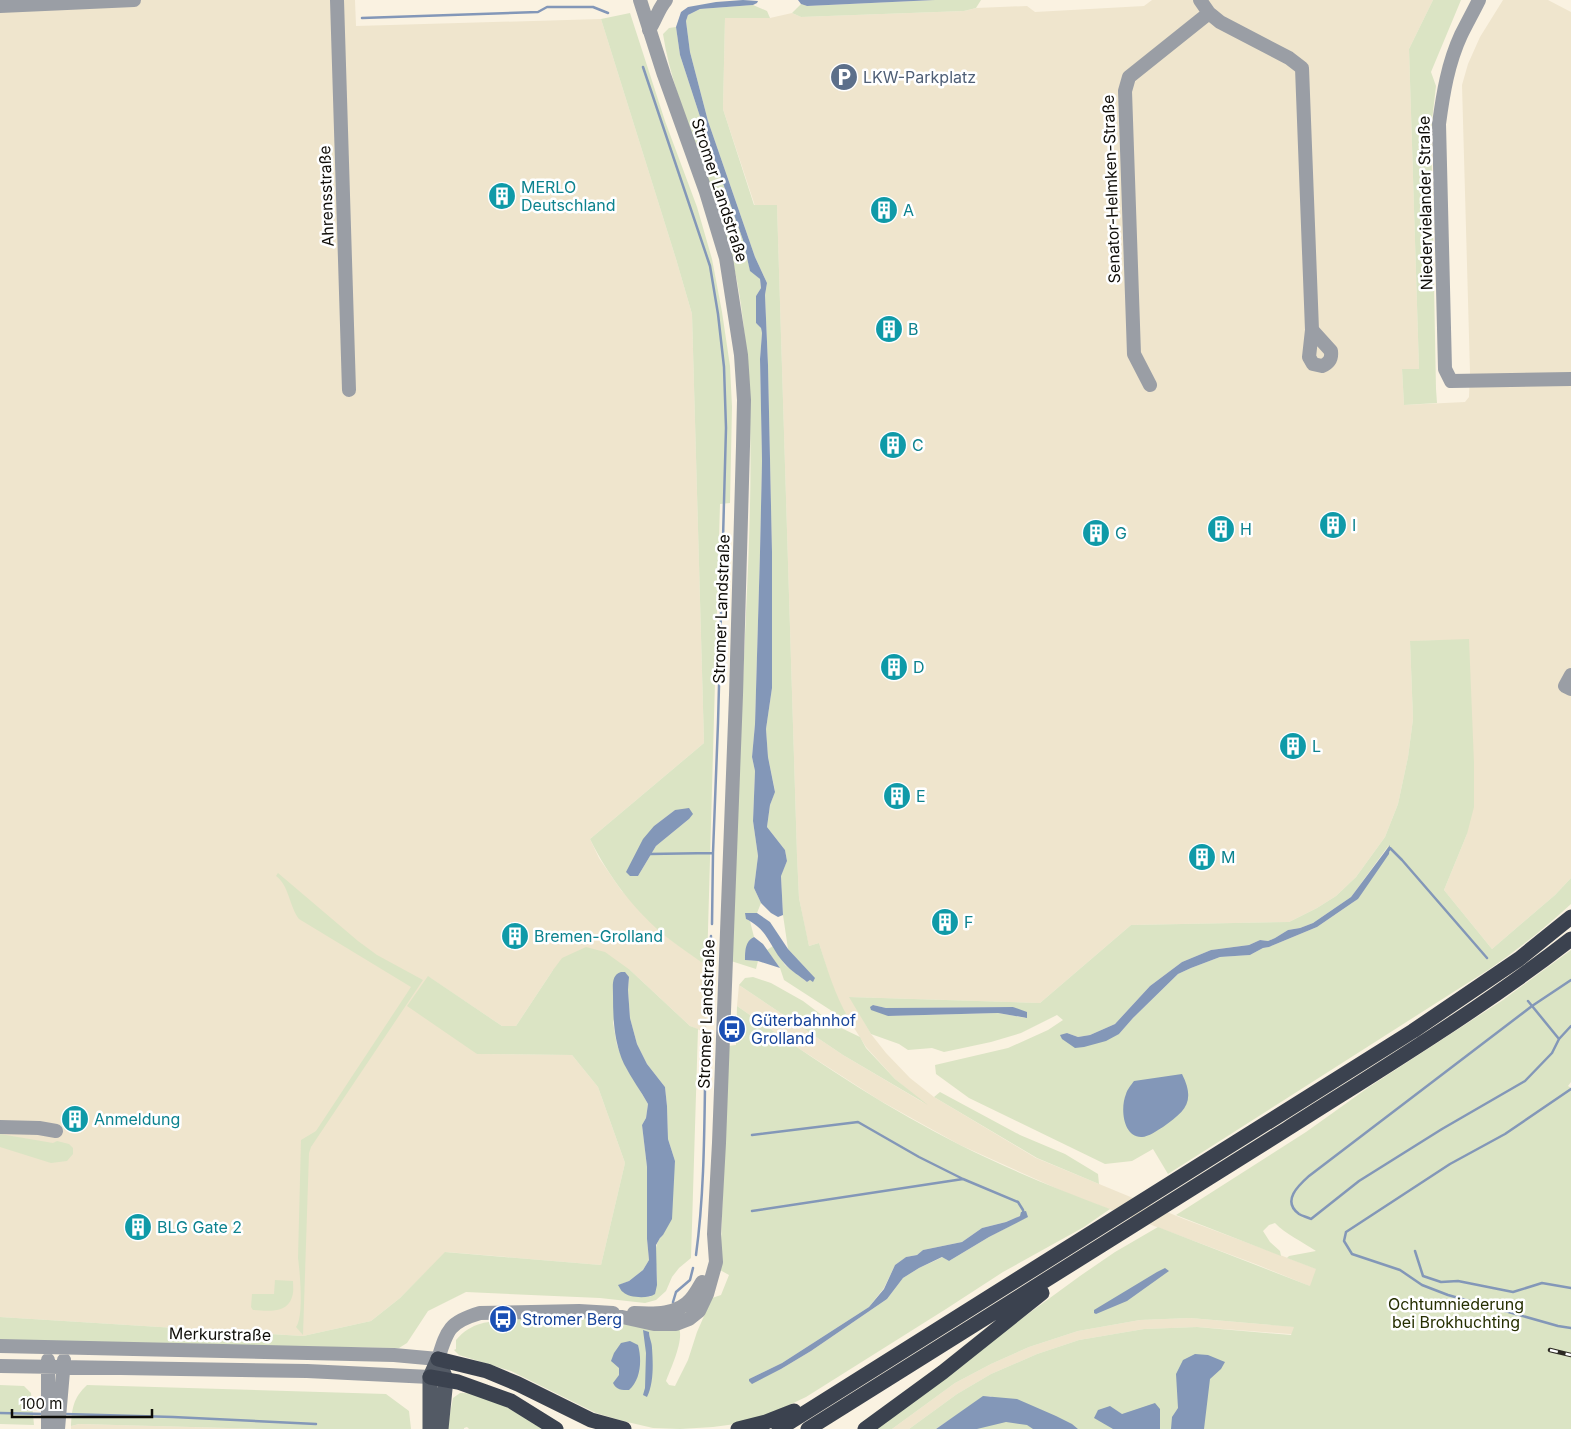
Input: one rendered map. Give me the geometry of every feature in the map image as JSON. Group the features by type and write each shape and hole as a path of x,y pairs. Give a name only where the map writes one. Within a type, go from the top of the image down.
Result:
{"highway":[{"path":"779,1429 1412,1031 1519,959 1571,917"},
{"path":"808,1429 1104,1245 1433,1035 1528,973 1571,939"},
{"path":"865,1429 943,1372 1104,1245"},
{"path":"438,1359 464,1364 490,1373 518,1384 591,1420 624,1429"},
{"path":"430,1377 446,1379 511,1401 556,1429"},
{"path":"738,1429 766,1422 796,1410 850,1384"}],"main road":[{"name":"Stromer Landstraße","path":"430,1429 430,1377 438,1359"},
{"path":"438,1359 446,1379 441,1429"}],"street":[{"path":"0,6 134,0"},
{"name":"Ahrensstraße","path":"337,0 349,390"},
{"name":"Stromer Landstraße","path":"438,1359 444,1339 452,1326 466,1317 480,1313 579,1311 654,1324 676,1324 689,1319 699,1311 707,1294 716,1262 714,1234 737,675 744,400 741,354 726,258 706,192 640,0"},
{"path":"649,30 666,0"},
{"path":"1200,0 1209,13 1220,22 1289,58 1302,68 1312,330"},
{"name":"Niedervielander Straße","path":"1479,0 1460,37 1452,60 1439,124 1445,369 1451,381 1571,379"},
{"name":"Senator-Helmken-Straße","path":"1150,385 1134,354 1125,91 1129,77 1209,13"},
{"path":"1571,675 1565,686 1571,689"},
{"path":"0,1127 39,1128 56,1131"},
{"name":"Stromer Landstraße","path":"689,1319 697,1301 714,1234"},
{"name":"Stromer Landstraße","path":"604,1314 656,1314 674,1310 683,1306 691,1299 702,1282"},
{"name":"Merkurstraße","path":"0,1346 394,1355 438,1359"},
{"path":"48,1348 48,1367 58,1429"},
{"path":"48,1429 66,1348"},
{"path":"0,1366 307,1371 430,1377"}],"shaded area":[{"path":"0,0 355,0 356,26 601,19 692,314 704,743 590,839 599,858 621,890 642,913 668,938 709,967 706,1033 690,1026 630,970 553,970 516,1026 502,1026 429,977 477,1054 572,1055 598,1087 625,1163 601,1265 446,1252 400,1298 371,1321 303,1336 0,1317"},
{"path":"1152,0 1433,0 1409,49 1419,369 1402,369 1404,405 1465,402 1469,397 1470,372 1462,85 1468,64 1480,37 1503,0 1548,0 1571,12 1571,878 1555,895 1492,949 1444,890 1467,834 1469,640 1410,641 1413,719 1408,757 1398,804 1385,837 1356,877 1336,896 1289,922 1131,925 1040,1003 850,997 871,1034 910,1078 934,1097 1036,1158 1184,1219 1410,1304 1342,1338 1197,1327 1144,1329 1079,1340 1037,1354 991,1374 957,1394 909,1429 892,1429 955,1383 991,1364 1029,1347 1078,1331 1140,1320 1190,1318 1333,1330 1361,1307 1258,1265 1069,1194 960,1145 879,1100 737,1006 739,985 843,1055 924,1103 895,1079 866,1047 841,1007 819,943 809,946 799,898 777,205 755,206 723,109 725,18 770,18 792,13 801,17 964,11 976,8 1027,6 1035,12 1144,6"},
{"path":"79,1424 264,1429 71,1429 71,1426"}],"green space":[{"path":"935,0 981,0 976,8 964,11 801,17 792,13 801,4 807,6"},
{"path":"1433,0 1461,0 1431,72 1436,86 1431,129 1437,403 1404,405 1402,369 1419,369 1409,49"},
{"path":"753,5 767,11 770,18 725,18 723,109 754,205 777,205 799,898 809,946 819,943 837,995 852,1024 784,980 780,968 767,950 773,946 785,965 807,982 812,981 811,974 788,949 783,915 781,875 787,861 785,850 767,827 770,805 775,791 768,757 766,729 772,688 772,552 765,295 767,283 755,257 708,121 690,52 686,21 688,15 700,9"},
{"path":"630,13 665,121 697,207 712,259 730,366 732,407 730,503 720,504 707,966 669,939 645,918 614,880 590,839 704,743 692,314 601,19","holes":["675,810 689,819 656,846 638,876 654,826"]},
{"path":"676,27 680,55 706,135 743,240 750,270 760,279 761,288 756,296 756,323 761,328 762,333 760,359 762,461 755,724 752,757 755,771 753,821 758,856 754,888 761,903 757,913 746,913 746,919 750,921 754,937 748,944 745,960 758,961 756,969 731,961 750,511 750,429 746,346 738,286 724,227 669,64 663,34 669,28"},
{"path":"1469,639 1474,807 1467,834 1444,890 1492,949 1555,895 1571,878 1571,904 1510,955 1168,1174 1153,1149 1132,1161 1105,1164 969,1098 936,1074 935,1065 1008,1048 1048,1030 1063,1020 1057,1015 1021,1033 991,1042 944,1052 932,1048 908,1050 899,1044 871,1034 849,997 1040,1003 1131,925 1289,922 1336,896 1356,877 1385,837 1398,804 1408,757 1413,719 1410,641","holes":["1389,845 1358,899 1317,927 1250,955 1220,957 1178,974 1119,1034 1062,1039 1067,1033 1078,1037 1090,1035 1115,1024 1150,986 1182,962 1211,950 1249,945 1260,940 1268,941 1288,930 1313,923 1351,897","873,1005 886,1008 1013,1007 1026,1018 998,1013 888,1016"]},
{"path":"278,873 358,941 377,955 423,980 311,1147 309,1153 303,1335 296,1327 301,1304 298,1258 301,1140 316,1131 411,987 299,919 284,885 276,876"},
{"path":"586,947 605,952 630,970 690,1026 698,1029 691,1258 679,1268 672,1277 666,1291 656,1300 645,1303 600,1298 466,1292 428,1311 407,1343 399,1348 0,1342 0,1317 303,1336 371,1321 400,1298 445,1252 601,1265 625,1163 598,1087 572,1055 477,1054 407,1006 428,976 502,1026 516,1026 562,958","holes":["629,977 630,1018 637,1044 647,1064 665,1087 668,1139 675,1161 663,1235 659,1240 656,1251 657,1282 650,1297 637,1296 619,1285 629,1281 643,1270 649,1260 647,1239 647,1167 642,1125 646,1118 648,1104 625,1065 617,1045 613,1022"]},
{"name":"Ochtumniederung bei Brokhuchting","path":"1571,950 1571,1082 1568,1086 1571,1088 1571,1429 946,1429 992,1396 983,1397 936,1429 909,1429 957,1394 991,1374 1037,1354 1079,1340 1144,1329 1197,1327 1291,1335 1294,1327 1190,1318 1140,1320 1078,1331 1029,1347 955,1383 892,1429 876,1429 1080,1276 1115,1252 1158,1227 1310,1286 1316,1269 1287,1258 1316,1251 1275,1223 1269,1225 1263,1231 1270,1242 1280,1251 1281,1256 1176,1215 1306,1132 1369,1087 1503,1000"},
{"path":"753,977 771,983 803,1001 835,1025 860,1037 866,1048 895,1079 928,1105 843,1055 739,985 745,978"},
{"path":"737,1006 846,1080 931,1130 1015,1171 1110,1209 1084,1227 1003,1272 806,1397 770,1414 743,1423 680,1429 653,1428 623,1421 596,1413 511,1371 459,1355 454,1350 456,1349 456,1340 468,1329 482,1323 513,1320 513,1317 599,1318 679,1328 680,1340 666,1381 669,1385 675,1386 688,1360 697,1332 712,1298 721,1295 729,1275 720,1270 728,1046 736,1045","holes":["1020,1216 1027,1217 949,1261 943,1257 919,1268 903,1278 887,1299 811,1351 781,1369 752,1383 749,1379 782,1363 869,1307 884,1288 895,1265 906,1257 917,1255 923,1250 962,1242 982,1228 1006,1222"]},
{"path":"940,1092 1020,1135 1065,1154 1098,1174 1099,1184 1037,1158 934,1097"},
{"path":"0,1134 69,1144 73,1148 73,1154 67,1161 51,1163 0,1147"},
{"path":"275,1280 293,1281 293,1293 289,1302 281,1309 253,1310 251,1307 252,1294 274,1294"},
{"path":"0,1385 24,1386 31,1393 34,1425 0,1424"},
{"path":"87,1385 386,1394 409,1411 411,1429 264,1429 79,1424 71,1426 74,1404 79,1394"},
{"path":"460,1393 482,1396 493,1400 543,1429 469,1429 467,1427 464,1429 447,1429 453,1398"}],"water":[{"path":"743,0 758,1 753,5 700,9 688,15 686,21 690,52 708,121 755,257 767,283 765,295 772,552 772,688 766,729 768,757 775,792 770,805 767,827 785,850 787,861 781,876 783,915 778,917 761,903 754,888 758,856 753,821 755,771 752,757 755,724 762,461 760,359 762,333 761,328 756,323 756,296 761,288 760,279 750,271 743,240 680,55 676,27 681,12 688,7"},
{"path":"798,0 935,0 807,6 801,4"},
{"path":"689,808 693,814 689,819 656,846 638,876 630,876 626,872 643,839 654,826 675,810"},
{"path":"1390,845 1389,854 1358,899 1317,927 1250,955 1220,957 1178,974 1119,1034 1106,1041 1075,1048 1062,1039 1060,1035 1067,1033 1078,1037 1090,1035 1115,1024 1150,986 1182,962 1211,950 1249,945 1260,940 1268,941 1288,930 1313,923 1351,897"},
{"path":"745,913 757,913 770,922 788,949 815,978 813,982 810,980 807,982 787,967 760,928 746,919"},
{"path":"754,937 763,944 780,968 758,961 745,960 747,944"},
{"path":"621,972 625,972 629,977 630,1018 637,1044 647,1064 665,1087 668,1139 675,1161 672,1219 656,1245 657,1285 655,1294 643,1297 634,1297 626,1294 618,1285 629,1281 643,1270 649,1260 647,1239 647,1167 642,1125 646,1118 648,1104 624,1064 616,1039 613,1013 613,985 614,978"},
{"path":"873,1005 886,1008 1013,1007 1027,1012 1027,1018 998,1013 888,1016 871,1010 870,1007"},
{"path":"1182,1074 1188,1092 1188,1099 1182,1111 1163,1127 1147,1136 1136,1136 1131,1133 1127,1128 1123,1107 1127,1092 1134,1081"},
{"path":"1026,1211 1028,1217 989,1237 949,1261 942,1257 919,1268 903,1278 887,1299 811,1351 752,1384 749,1381 749,1379 782,1363 869,1307 884,1289 895,1265 906,1257 917,1255 923,1250 962,1242 982,1228 1006,1222 1020,1216 1021,1212"},
{"path":"1165,1268 1169,1271 1127,1301 1096,1314 1094,1313 1094,1310"},
{"path":"643,1330 649,1332 652,1346 652,1379 647,1397 643,1395 646,1353"},
{"path":"630,1341 638,1345 640,1369 633,1386 629,1390 622,1390 613,1383 619,1375 619,1368 611,1361 621,1343"},
{"path":"1195,1354 1208,1355 1225,1362 1221,1369 1210,1379 1204,1429 1171,1429 1172,1417 1178,1408 1176,1374 1183,1360"},
{"path":"983,1396 1017,1399 1056,1416 1078,1429 1033,1429 1027,1425 1006,1422 977,1429 936,1429"},
{"path":"1155,1403 1160,1409 1160,1429 1113,1429 1094,1418 1098,1410 1110,1406 1122,1414"}],"waterway":[{"path":"362,18 538,12 547,7 593,7 608,13"},
{"path":"643,67 710,266 724,367 726,428 713,853 649,854"},
{"path":"1389,850 1390,848 1402,860 1487,958"},
{"path":"712,924 713,853"},
{"path":"710,956 711,936"},
{"path":"1571,980 1532,1006 1309,1176 1294,1194 1292,1199 1294,1209 1300,1215 1311,1219 1359,1181 1442,1129 1525,1081 1552,1053 1559,1039 1571,1026"},
{"path":"706,1001 706,1014"},
{"path":"1528,1001 1559,1039"},
{"path":"696,1255 702,1199 706,1031"},
{"path":"1571,1089 1505,1134 1450,1164 1346,1232 1344,1241 1352,1254 1400,1270 1422,1285 1448,1295 1571,1328"},
{"path":"752,1135 858,1122 919,1157 963,1179"},
{"path":"752,1211 963,1179 1018,1202 1024,1215"},
{"path":"1415,1251 1423,1276 1441,1282 1458,1281 1513,1292 1542,1283 1571,1288"},
{"path":"673,1302 676,1292 690,1280 693,1268"},
{"path":"0,1413 45,1414"},
{"path":"65,1414 316,1424"}],"railway":[{"path":"1550,1350 1571,1355"}],"place":[{"name":"LKW-Parkplatz","path":"844,77"},
{"name":"MERLO Deutschland","path":"502,196"},
{"name":"A","path":"884,210"},
{"name":"B","path":"889,329"},
{"name":"C","path":"893,445"},
{"name":"I","path":"1333,525"},
{"name":"H","path":"1221,529"},
{"name":"G","path":"1096,533"},
{"name":"D","path":"894,667"},
{"name":"L","path":"1293,746"},
{"name":"E","path":"897,796"},
{"name":"M","path":"1202,857"},
{"name":"F","path":"945,922"},
{"name":"Bremen-Grolland","path":"515,936"},
{"name":"Güterbahnhof Grolland","path":"732,1029"},
{"name":"Anmeldung","path":"75,1119"},
{"name":"BLG Gate 2","path":"138,1227"},
{"name":"Stromer Berg","path":"503,1319"}]}
